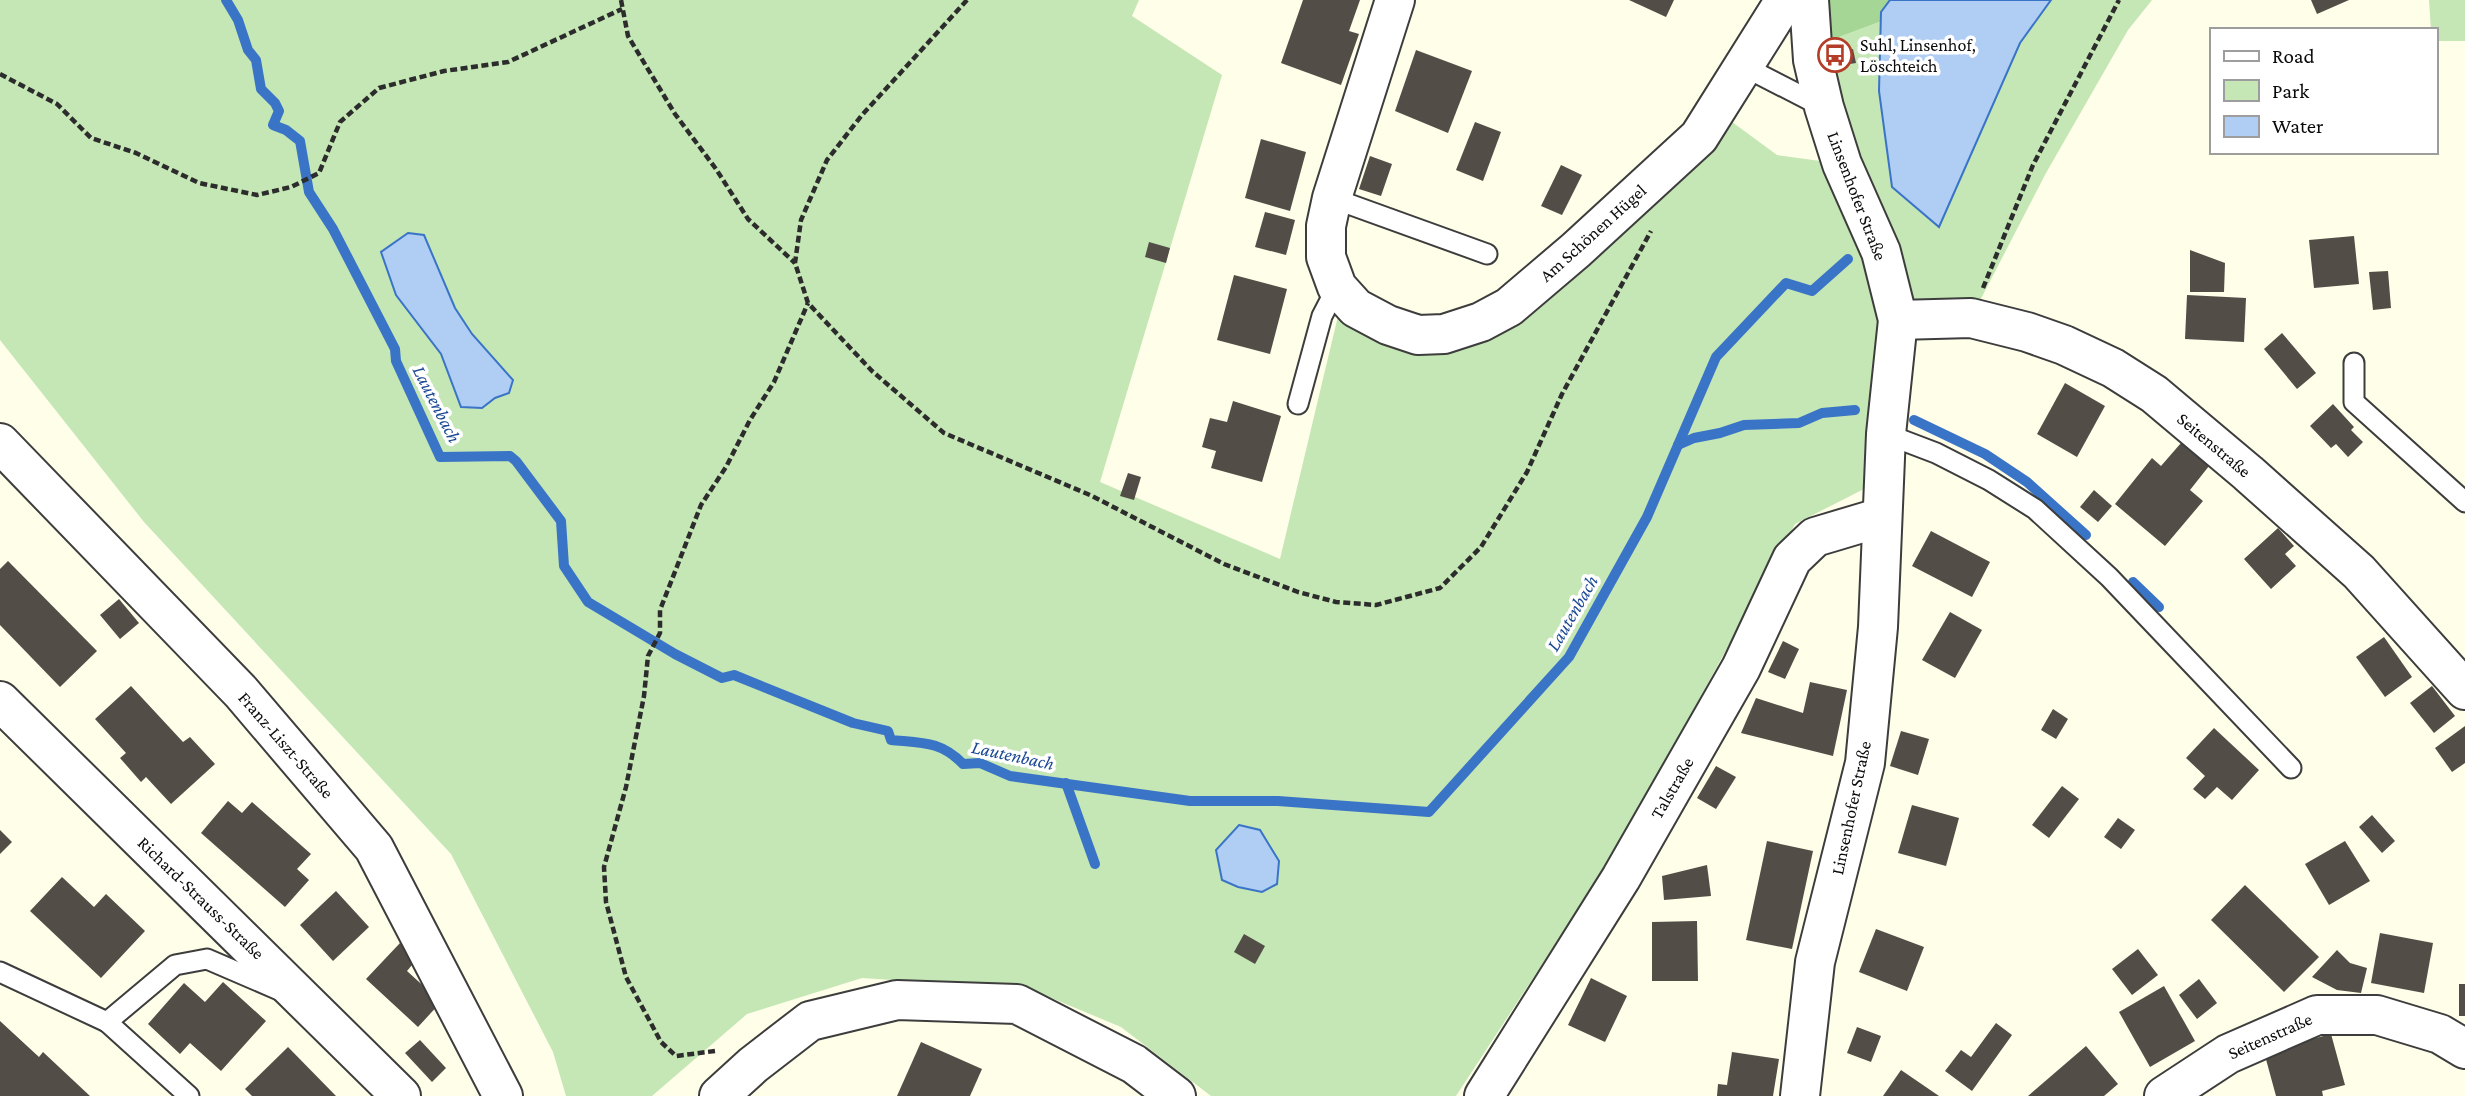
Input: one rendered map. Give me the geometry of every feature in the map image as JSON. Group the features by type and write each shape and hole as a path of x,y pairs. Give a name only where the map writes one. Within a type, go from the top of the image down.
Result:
{"street":[{"name":"Am Schönen Hügel","path":"1395,0 1332,198 1326,226 1326,257 1337,287 1356,308 1388,325 1418,335 1444,334 1481,322 1509,307 1576,250 1699,137 1785,0"},
{"name":"Linsenhofer Straße","path":"1800,1096 1815,962 1865,763 1878,627 1886,433 1898,320 1881,252 1842,164 1824,107 1814,60 1809,0"},
{"name":"Seitenstraße","path":"1898,320 1971,318 2027,332 2064,345 2113,368 2154,394 2359,572 2465,690"},
{"name":"Franz-Liszt-Straße","path":"0,443 241,692 374,848 503,1096"},
{"name":"Talstraße","path":"1484,1096 1621,878 1741,668 1792,558 1815,537 1882,517"},
{"name":"Richard-Strauss-Straße","path":"0,701 401,1096"},
{"path":"733,1087 810,1021 897,1000 1017,1004 1134,1064 1176,1096"},
{"name":"Seitenstraße","path":"2164,1096 2228,1054 2317,1014 2377,1015 2440,1034 2465,1049"}],"lane":[{"path":"1744,66 1824,107"},
{"path":"1332,198 1487,254"},
{"path":"1298,404 1322,316 1337,287"},
{"path":"2354,363 2354,402 2465,502"},
{"path":"1886,433 1937,453 2035,509 2109,577 2291,768"},
{"path":"107,1022 175,965 207,960 306,1001"},
{"path":"0,972 107,1022 190,1096"}],"path":[{"path":"621,0 628,36 675,114 716,169 748,219 794,263 808,303 872,371 944,433 1090,495 1224,564 1298,592 1336,603 1376,606 1440,588 1481,547 1527,472 1562,394 1657,221"},
{"path":"794,263 801,220 828,160 862,115 967,0"},
{"path":"1971,318 2033,165 2119,0"},
{"path":"0,74 57,104 91,138 136,153 199,183 257,195 291,187 319,173 340,122 379,88 443,71 508,62 622,9"},
{"path":"733,1087 722,1049 676,1056 661,1042 626,977 606,902 604,867 626,787 644,696 648,656 660,633 660,610 701,505 726,467 750,420 774,382 808,303"}],"green space":[{"path":"0,0 1139,0 1132,16 1222,75 1100,482 1280,559 1344,291 1419,325 1474,313 1728,119 1777,155 1842,164 1812,47 1882,21 1879,91 2020,43 2051,0 2152,0 2128,30 2046,173 1971,318 1898,321 1886,434 1864,489 1795,524 1616,851 1456,1096 1211,1096 1121,1027 1030,989 862,978 747,1014 652,1096 566,1096 553,1052 451,854 144,522 0,340"},
{"path":"1809,0 1890,0 1881,12 1882,21 1812,47"},
{"path":"2429,0 2465,0 2465,41 2437,41 2437,28 2431,28"}],"water":[{"path":"1890,0 2051,0 2020,43 1939,227 1892,187 1879,91 1881,12"},
{"path":"408,233 424,235 455,308 472,334 513,380 509,393 495,398 482,408 461,407 441,354 396,295 381,252"},
{"path":"1239,825 1260,830 1279,861 1277,884 1262,892 1238,887 1222,880 1216,850"}],"building":[{"path":"1303,0 1360,0 1349,31 1359,34 1341,85 1281,63"},
{"path":"1629,0 1674,0 1666,17"},
{"path":"2311,0 2349,0 2317,14"},
{"path":"1853,49 1856,63 1850,64 1847,50"},
{"path":"1416,50 1472,71 1448,133 1395,111"},
{"path":"1475,122 1501,132 1483,181 1456,170"},
{"path":"1261,139 1306,152 1290,211 1245,198"},
{"path":"1370,156 1392,164 1381,196 1359,189"},
{"path":"1561,165 1582,175 1562,215 1541,206"},
{"path":"1265,212 1295,220 1286,255 1255,247"},
{"path":"2354,236 2359,284 2314,288 2309,240"},
{"path":"1149,242 1170,248 1166,263 1145,257"},
{"path":"2190,250 2225,263 2224,292 2190,292"},
{"path":"2388,271 2391,308 2373,310 2369,272"},
{"path":"1234,275 1287,289 1270,354 1217,340"},
{"path":"2187,295 2246,298 2244,342 2185,339"},
{"path":"2282,333 2316,373 2297,389 2264,349"},
{"path":"2065,383 2105,406 2077,457 2037,434"},
{"path":"1233,401 1281,416 1262,482 1211,468 1216,451 1202,447 1210,418 1227,422"},
{"path":"2333,404 2354,427 2351,430 2363,442 2348,457 2336,444 2331,448 2310,426"},
{"path":"2181,443 2209,466 2190,490 2203,501 2165,546 2115,504 2152,458 2161,466"},
{"path":"1128,473 1141,477 1134,500 1120,496"},
{"path":"2094,490 2112,506 2098,522 2080,507"},
{"path":"2278,528 2294,546 2285,554 2296,566 2271,589 2244,559"},
{"path":"1931,531 1990,562 1972,597 1912,566"},
{"path":"8,561 97,651 60,687 0,625 0,569"},
{"path":"119,599 139,623 120,639 100,615"},
{"path":"1950,612 1982,630 1955,678 1922,660"},
{"path":"2384,637 2412,677 2385,697 2356,657"},
{"path":"1783,641 1799,649 1785,679 1768,672"},
{"path":"1810,682 1847,690 1833,756 1741,733 1756,698 1803,713"},
{"path":"131,686 183,742 190,737 215,764 171,804 146,777 141,782 120,758 126,753 95,719"},
{"path":"2432,686 2455,716 2434,733 2410,703"},
{"path":"2053,709 2068,719 2056,739 2041,730"},
{"path":"2465,726 2465,763 2452,772 2435,748"},
{"path":"2214,728 2259,770 2232,800 2217,787 2205,799 2193,789 2205,776 2186,758"},
{"path":"1901,731 1929,739 1918,775 1890,766"},
{"path":"1716,766 1736,777 1716,809 1697,798"},
{"path":"2062,786 2079,799 2049,838 2032,825"},
{"path":"228,801 242,813 252,802 311,854 297,869 309,880 285,907 201,833"},
{"path":"1912,805 1959,818 1946,866 1898,853"},
{"path":"2372,815 2395,841 2382,853 2359,827"},
{"path":"2118,818 2135,830 2121,849 2104,837"},
{"path":"0,830 12,842 0,854"},
{"path":"1767,841 1813,851 1792,949 1746,940"},
{"path":"2345,841 2370,881 2329,905 2305,864"},
{"path":"1707,865 1711,896 1664,900 1662,876"},
{"path":"62,877 94,907 106,894 145,931 101,978 30,911"},
{"path":"2245,885 2319,957 2284,992 2211,920"},
{"path":"336,891 369,927 333,961 300,925"},
{"path":"1697,921 1698,981 1652,981 1652,922"},
{"path":"1876,929 1924,947 1907,991 1859,972"},
{"path":"2380,933 2433,943 2424,993 2371,983"},
{"path":"1244,934 1265,946 1255,964 1234,952"},
{"path":"400,943 417,959 407,971 441,1002 418,1027 366,979"},
{"path":"2138,949 2158,975 2132,995 2112,969"},
{"path":"2337,950 2350,963 2367,968 2361,993 2337,990 2312,977"},
{"path":"1591,978 1627,996 1605,1042 1568,1025"},
{"path":"2199,979 2217,1003 2197,1019 2179,995"},
{"path":"223,982 266,1021 221,1071 190,1043 180,1054 148,1024 184,983 205,1002"},
{"path":"2459,984 2465,984 2465,1016 2459,1016"},
{"path":"2164,986 2195,1041 2150,1067 2119,1012"},
{"path":"0,1021 39,1057 43,1052 90,1096 0,1096"},
{"path":"1996,1023 2012,1035 1972,1091 1945,1071 1961,1050 1971,1057"},
{"path":"1857,1027 1881,1036 1871,1062 1847,1053"},
{"path":"2331,1034 2345,1085 2322,1091 2323,1096 2276,1096 2264,1052"},
{"path":"420,1040 446,1068 432,1082 405,1053"},
{"path":"921,1042 982,1069 970,1096 897,1096"},
{"path":"2086,1046 2118,1084 2104,1096 2028,1096"},
{"path":"288,1047 336,1096 252,1096 245,1089"},
{"path":"1732,1052 1779,1059 1773,1096 1717,1096 1718,1084 1727,1085"},
{"path":"1901,1070 1939,1096 1883,1096"}],"waterway":[{"name":"Lautenbach","path":"226,0 238,20 248,50 256,60 261,89 279,111 273,125 286,130 300,141 309,192 333,229 395,349 396,361 440,457 510,456 516,461 561,521 564,566 588,602 675,654 722,678 734,675 853,723 888,731 891,740 930,744 947,751 963,764 980,763 1010,776 1190,801 1278,801 1429,812 1569,657 1647,517 1716,357 1786,283 1812,291 1848,259"},
{"path":"1678,445 1744,425 1799,423 1822,413 1855,410"},
{"path":"1914,420 1985,454 2027,482 2086,535"},
{"path":"2133,582 2159,607"},
{"path":"1066,783 1095,864"}],"place":[{"name":"Suhl, Linsenhof, Löschteich","path":"1835,55"}]}
